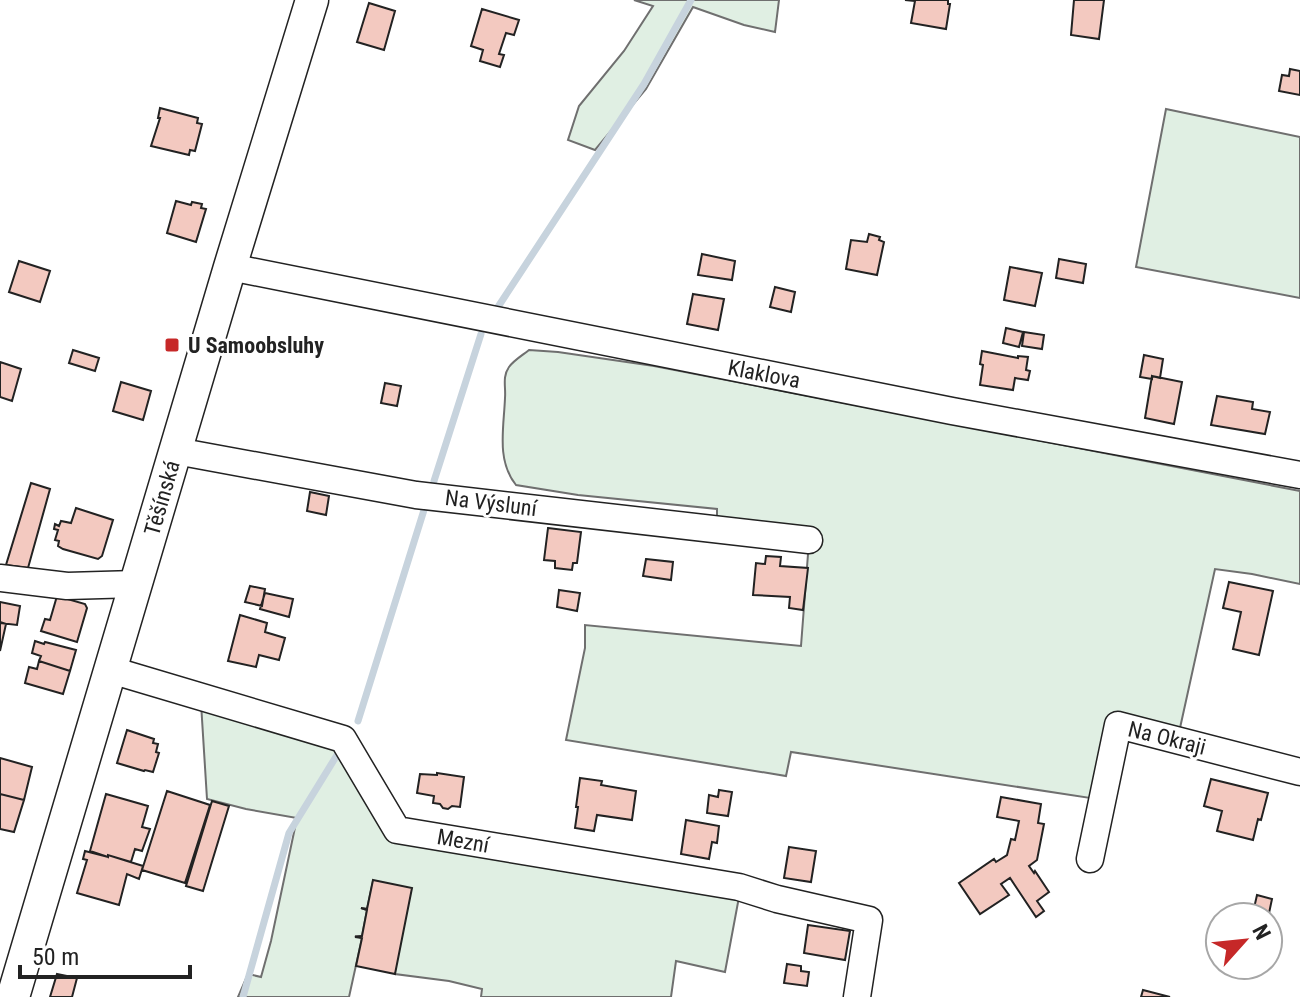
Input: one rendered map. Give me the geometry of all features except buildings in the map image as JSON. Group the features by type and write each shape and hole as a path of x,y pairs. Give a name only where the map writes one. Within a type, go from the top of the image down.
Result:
{"main road":[{"name":"Těšínská","path":"13,997 312,0"}],"street":[{"name":"Klaklova","path":"230,267 952,411 1300,475"},
{"name":"Na Výsluní","path":"176,451 416,495 809,540"},
{"path":"0,578 132,598"},
{"name":"Mezní","path":"111,670 343,739 397,830 739,887 869,920 857,997"},
{"name":"Na Okraji","path":"1090,859 1118,725 1300,772"}],"green space":[{"path":"634,0 779,0 775,32 693,7 646,89 595,150 568,140 579,106 624,51 653,6"},
{"path":"1166,109 1300,137 1300,298 1136,267"},
{"path":"529,350 654,366 1300,491 1300,584 1215,569 1180,728 1114,713 1090,798 791,752 786,776 566,740 585,648 585,625 801,646 809,541 717,520 717,509 578,495 516,485 503,454 505,378 511,364"},
{"path":"201,703 345,747 394,834 739,897 725,972 676,961 671,997 481,997 482,989 395,974 373,881 367,909 361,908 367,910 362,936 355,936 362,938 349,997 238,997 248,974 261,977 297,818 207,799"}],"waterway":[{"path":"494,313 644,84 691,0"},
{"path":"434,481 481,334"},
{"path":"358,721 424,510"},
{"path":"243,997 289,833 337,755"}],"place":[{"name":"U Samoobsluhy","path":"172,345"}]}
